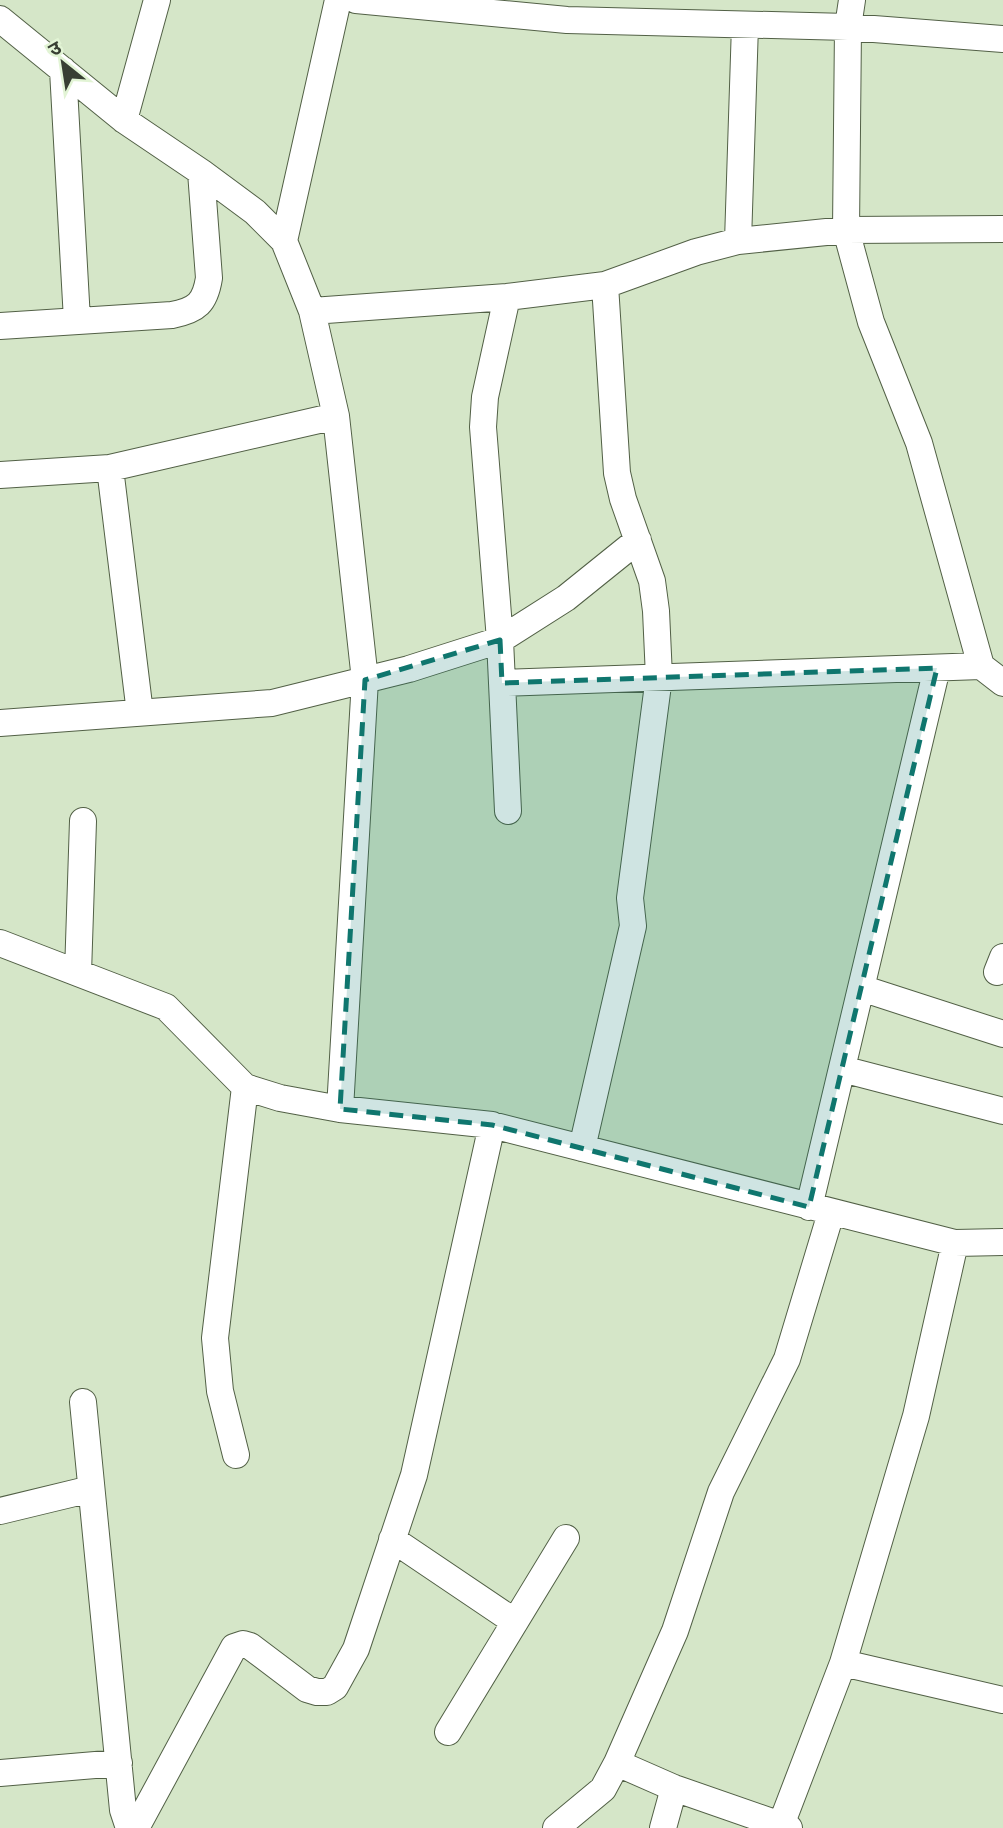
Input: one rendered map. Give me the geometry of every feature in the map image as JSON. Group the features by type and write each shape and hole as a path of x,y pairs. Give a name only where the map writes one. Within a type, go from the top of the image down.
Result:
{"street":[{"path":"124,120 157,0"},
{"path":"284,242 338,0"},
{"path":"356,0 567,20 848,27 1003,39"},
{"path":"852,0 848,27 846,230 871,321 919,443 981,666 1003,683"},
{"path":"0,19 124,120 255,212 284,242 313,311 336,415 365,680 340,1109"},
{"path":"738,241 745,25"},
{"path":"62,69 77,320"},
{"path":"0,326 172,315 188,312 198,305 206,294 209,278 201,172"},
{"path":"313,311 507,297 605,285 696,252 738,241 846,230 1003,229"},
{"path":"582,1148 633,926 630,898 659,677 652,581 623,499 617,473 605,285"},
{"path":"507,297 485,397 483,427 500,640 508,811"},
{"path":"0,475 110,468 336,415"},
{"path":"110,468 140,713"},
{"path":"0,723 272,703 365,680 500,640 566,598 638,540"},
{"path":"502,683 981,666"},
{"path":"556,1828 603,1789 617,1763 675,1630 721,1492 787,1359 820,1210 842,1069 937,668"},
{"path":"78,973 83,821"},
{"path":"0,943 166,1007 244,1087 280,1098 340,1109 492,1125 955,1243 1003,1242"},
{"path":"861,988 1003,1034"},
{"path":"842,1069 1003,1111"},
{"path":"236,1455 220,1391 215,1338 244,1087"},
{"path":"136,1828 231,1652 238,1644 250,1646 307,1689 317,1692 327,1692 335,1688 356,1649 414,1475 492,1125"},
{"path":"617,1763 674,1788 785,1827 842,1663 916,1416 955,1243"},
{"path":"83,1402 123,1810 129,1828"},
{"path":"0,1511 91,1489"},
{"path":"449,1732 566,1538"},
{"path":"392,1539 515,1622"},
{"path":"842,1663 1003,1700"},
{"path":"0,1773 119,1763"},
{"path":"663,1828 674,1788"}],"highlighted area":[{"path":"500,640 502,683 937,668 809,1207 492,1125 340,1109 365,680"}]}
